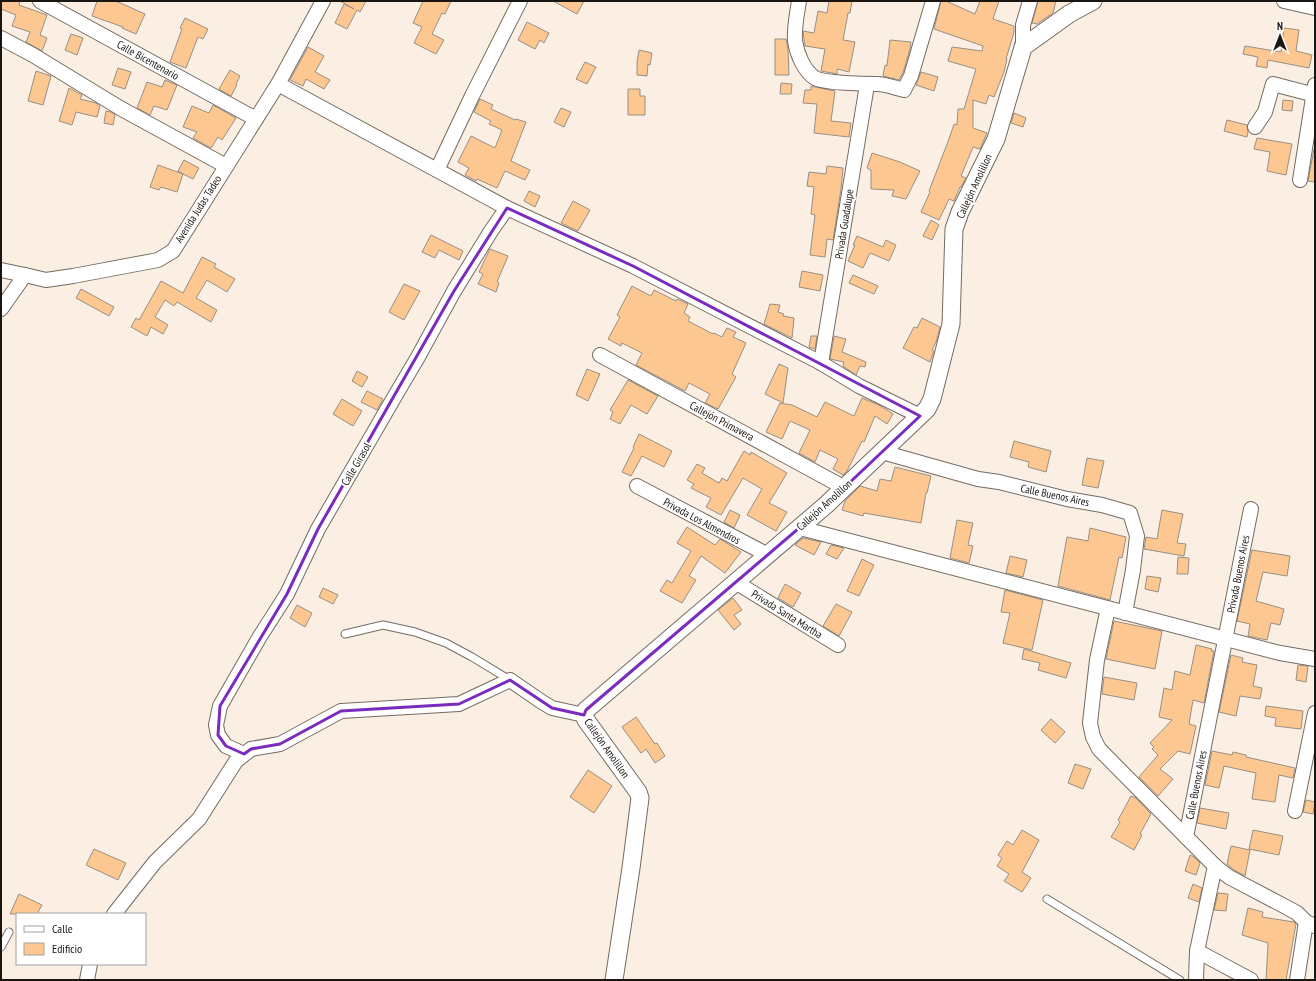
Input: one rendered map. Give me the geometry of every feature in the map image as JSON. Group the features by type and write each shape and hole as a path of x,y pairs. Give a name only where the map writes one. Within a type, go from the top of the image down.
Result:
{"street":[{"name":"Calle Bicentenario","path":"40,1 256,119"},
{"name":"Avenida Judas Tadeo","path":"1,270 46,280 158,260 173,250 278,84 322,1"},
{"path":"437,170 472,96 520,1"},
{"path":"799,1 795,41 801,61 808,72 816,79 867,85 878,84 904,90 911,76 933,1"},
{"path":"1023,47 1023,25 1030,1"},
{"path":"1023,47 1069,14 1093,1"},
{"path":"1284,1 1315,8"},
{"path":"1,38 33,55 120,108 226,166"},
{"name":"Callejón Amolillon","path":"614,980 640,798 638,792 586,720 584,715 586,710 800,528 845,488 927,410 932,399 952,324 954,230 960,212 996,139 1023,47"},
{"path":"278,84 507,208 633,266 821,363 859,386 920,416"},
{"path":"1255,127 1265,112 1273,84 1314,91 1300,180"},
{"name":"Privada Guadalupe","path":"821,363 867,85"},
{"name":"Calle Girasol","path":"244,754 226,746 218,735 216,725 220,706 259,638 287,594 318,529 394,396 491,230 507,208"},
{"path":"1,309 25,275"},
{"name":"Callejón Primavera","path":"600,355 845,488"},
{"name":"Calle Buenos Aires","path":"882,452 978,478 1067,499 1102,505 1130,513 1137,536 1133,570 1125,613"},
{"name":"Privada Los Almendros","path":"637,486 768,555"},
{"name":"Privada Buenos Aires","path":"1225,639 1251,509"},
{"path":"800,528 1280,653 1315,659"},
{"name":"Privada Santa Martha","path":"737,582 838,645"},
{"name":"Calle Buenos Aires","path":"1108,608 1097,660 1090,723 1093,737 1099,749 1215,866 1244,886 1286,906 1310,924"},
{"name":"Calle Buenos Aires","path":"1186,837 1225,639"},
{"path":"115,913 155,862 199,819 236,762 244,754 251,749 280,744 341,711 460,704 510,680 552,708 584,715"},
{"path":"1295,811 1315,713"},
{"path":"1196,980 1197,951 1215,866"},
{"path":"1297,980 1310,924"},
{"path":"1197,951 1251,980"},
{"path":"87,980 90,965"}],"lane":[{"path":"345,634 383,625 415,632 446,643 510,680"},
{"path":"1047,899 1180,980"},
{"path":"1,947 9,932"}],"highlighted area":[{"path":"507,208 633,266 920,416 826,505 586,710 584,715 552,708 510,680 459,704 341,711 280,744 251,749 244,754 226,746 218,735 220,706 287,594 318,529 454,291"}],"building":[{"path":"1,1 20,1 19,5 47,15 40,35 47,38 42,51 26,42 30,32 12,26 16,15 1,9"},
{"path":"97,1 116,1 145,14 136,34 122,28 123,27 92,16"},
{"path":"340,1 366,1 360,12 357,10 347,29 335,23 344,4 354,9"},
{"path":"423,1 451,1 445,14 442,13 432,34 444,40 436,54 414,43 422,27 413,23"},
{"path":"553,1 584,1 577,14"},
{"path":"829,1 852,1 843,40 855,42 849,72 837,69 837,74 821,71 825,49 805,46 803,31 814,33 818,11 827,13"},
{"path":"941,1 946,1 975,14 980,1 999,1 993,19 1014,26 1014,32 1006,59 1004,72 994,97 989,95 986,104 973,100 973,128 987,133 980,149 973,147 961,176 966,178 954,201 949,199 939,220 921,212 930,192 929,191 954,124 957,125 958,109 964,109 976,69 948,61 952,47 982,51 983,46 934,29"},
{"path":"1038,1 1056,1 1053,13 1037,24 1032,23"},
{"path":"185,18 208,29 203,39 198,37 186,68 170,62 182,29 180,28"},
{"path":"527,22 549,33 544,43 540,40 535,49 518,40"},
{"path":"1284,28 1299,30 1296,51 1312,55 1309,68 1268,60 1267,68 1256,66 1258,57 1243,54 1245,46 1281,52"},
{"path":"71,34 83,38 77,55 65,50"},
{"path":"775,39 786,39 789,75 775,75"},
{"path":"890,40 911,42 903,73 899,80 883,76 885,65 887,66"},
{"path":"308,47 324,56 315,72 330,80 324,89 306,79 303,86 290,80"},
{"path":"639,50 652,53 650,65 648,64 647,76 637,75"},
{"path":"585,62 596,67 587,84 576,79"},
{"path":"118,68 131,72 125,89 112,85"},
{"path":"230,70 240,76 231,96 219,89"},
{"path":"36,71 51,76 43,105 28,101"},
{"path":"921,72 938,77 934,91 916,85"},
{"path":"165,80 177,85 167,110 154,106 150,115 137,108 147,82 162,87"},
{"path":"781,83 792,84 791,94 780,94"},
{"path":"811,86 835,91 831,121 851,123 849,137 814,133 817,104 803,103 805,90 811,90"},
{"path":"69,88 82,95 80,99 96,103 100,106 97,117 76,112 72,125 59,121"},
{"path":"628,89 640,89 640,96 645,96 645,115 628,115"},
{"path":"480,99 493,105 491,109 515,120 526,122 511,161 530,170 525,180 505,171 497,188 477,179 476,181 465,175 469,168 458,162 471,136 495,148 502,130 489,124 491,121 474,112"},
{"path":"1283,100 1293,101 1292,111 1282,110"},
{"path":"213,105 236,118 222,140 218,137 211,148 193,138 197,132 183,127 192,106 209,113"},
{"path":"561,108 571,112 564,127 554,122"},
{"path":"106,111 115,115 113,125 104,123"},
{"path":"1014,113 1026,118 1023,127 1011,123"},
{"path":"1227,120 1247,125 1247,137 1224,131"},
{"path":"1257,138 1292,144 1286,175 1267,171 1270,152 1254,149"},
{"path":"1315,149 1315,182 1308,181"},
{"path":"872,153 900,162 920,171 906,199 892,196 894,190 871,189 871,170 867,168"},
{"path":"184,160 199,168 193,179 178,171"},
{"path":"158,165 183,174 177,192 161,187 159,190 150,187"},
{"path":"827,166 843,168 833,240 827,239 825,257 810,255 815,215 811,214 814,187 807,186 809,172 826,174"},
{"path":"529,191 540,196 535,207 524,201"},
{"path":"573,201 590,210 578,231 561,223"},
{"path":"931,220 939,225 932,240 923,236"},
{"path":"431,235 463,251 459,260 439,250 435,258 422,252"},
{"path":"857,236 883,247 886,240 896,245 889,261 870,253 863,268 848,261"},
{"path":"490,249 508,256 497,282 499,283 496,292 478,284 483,274 479,272"},
{"path":"202,257 216,264 214,267 235,279 227,292 207,280 196,298 217,310 211,322 177,302 174,306 165,300 155,317 168,325 163,334 151,327 147,336 131,327 136,318 139,320 161,281 183,293"},
{"path":"802,271 823,275 820,291 799,287"},
{"path":"853,275 878,286 874,294 849,283"},
{"path":"404,284 420,291 404,320 389,312"},
{"path":"632,286 651,296 654,290 676,301 677,299 688,304 684,313 690,317 688,321 722,337 727,328 736,332 733,337 746,343 732,374 736,377 718,409 705,403 710,394 689,383 685,391 636,365 642,353 622,343 621,346 608,339 620,317 617,315"},
{"path":"81,289 114,307 109,316 76,298"},
{"path":"770,304 780,305 778,312 784,314 783,316 794,318 792,338 764,324"},
{"path":"922,318 940,327 932,350 934,351 930,362 903,348 914,327 917,328"},
{"path":"811,336 817,336 815,349 809,347"},
{"path":"834,336 846,339 842,352 866,362 865,367 860,366 856,375 843,366 844,362 830,359"},
{"path":"779,364 788,368 783,403 765,394"},
{"path":"587,369 600,374 588,401 576,395"},
{"path":"357,371 368,377 362,387 352,381"},
{"path":"628,380 658,396 647,414 631,405 620,424 610,419 613,412 610,410"},
{"path":"367,391 383,399 377,410 361,402"},
{"path":"862,398 879,405 893,414 887,424 875,416 864,442 862,441 847,471 843,475 833,469 838,459 820,450 815,462 799,453 810,430 790,421 782,439 766,432 780,403 792,405 817,417 825,402 854,416"},
{"path":"342,399 362,411 353,426 333,414"},
{"path":"639,434 672,451 664,467 642,456 631,476 622,472"},
{"path":"1014,441 1051,451 1046,472 1028,467 1029,462 1010,457"},
{"path":"744,451 750,455 751,452 787,473 769,503 787,512 776,531 747,515 762,489 743,478 721,515 706,507 711,498 691,488 694,484 687,480 697,464 705,468 702,473 719,483 722,478 727,481"},
{"path":"1087,458 1104,461 1098,488 1082,485"},
{"path":"895,467 931,476 926,493 921,523 864,513 863,516 842,510 845,501 860,486 877,491 880,479 891,481"},
{"path":"730,510 740,515 734,528 724,522"},
{"path":"1162,510 1183,514 1177,543 1186,544 1184,556 1144,549 1146,537 1157,539"},
{"path":"957,520 973,523 968,545 973,546 969,563 950,558"},
{"path":"687,527 715,545 720,539 741,552 725,573 701,556 689,576 696,580 682,603 660,591 667,580 672,583 691,551 677,543"},
{"path":"1090,528 1126,537 1122,558 1119,557 1110,600 1058,586 1067,537 1088,541"},
{"path":"803,538 821,542 814,555 795,545"},
{"path":"831,545 844,548 837,559 826,554"},
{"path":"1252,550 1290,556 1287,576 1263,572 1256,601 1284,609 1280,625 1271,623 1267,640 1248,636 1250,624 1237,621"},
{"path":"1010,556 1027,560 1023,577 1006,573"},
{"path":"1178,557 1189,558 1188,574 1177,574"},
{"path":"862,559 874,565 859,596 847,591"},
{"path":"1147,576 1161,578 1158,592 1145,589"},
{"path":"785,584 801,593 793,607 778,598"},
{"path":"323,588 338,595 333,604 319,597"},
{"path":"1005,590 1043,600 1032,650 1003,643 1010,613 1001,612"},
{"path":"733,598 742,610 734,615 741,624 734,630 718,610"},
{"path":"836,604 852,612 839,636 823,626"},
{"path":"297,605 312,613 305,627 290,618"},
{"path":"1114,621 1162,631 1155,669 1106,659"},
{"path":"1196,645 1212,649 1211,651 1214,651 1204,703 1193,700 1189,724 1196,726 1190,754 1178,751 1160,769 1173,779 1158,796 1139,777 1158,755 1152,749 1154,747 1150,743 1172,720 1159,717 1164,688 1172,690 1175,671 1190,675"},
{"path":"1024,649 1071,663 1066,678 1038,670 1040,663 1022,659"},
{"path":"1231,655 1243,658 1242,662 1257,665 1253,686 1262,688 1260,699 1240,696 1236,716 1219,712"},
{"path":"1298,665 1308,666 1306,682 1296,680"},
{"path":"1104,677 1137,683 1134,700 1102,694"},
{"path":"1266,706 1303,711 1301,729 1275,726 1276,718 1265,716"},
{"path":"636,717 655,744 657,743 665,756 655,763 646,749 641,753 622,727"},
{"path":"1051,719 1065,732 1055,743 1041,730"},
{"path":"1212,751 1232,755 1233,752 1246,755 1246,757 1295,768 1293,778 1279,775 1275,802 1252,799 1256,773 1224,766 1219,788 1205,785"},
{"path":"1075,764 1091,769 1083,789 1068,783"},
{"path":"588,770 612,786 594,813 570,797"},
{"path":"1131,796 1136,798 1151,814 1140,834 1142,835 1134,850 1111,837 1120,822 1118,820"},
{"path":"1306,800 1315,802 1313,814 1303,812"},
{"path":"1200,808 1229,813 1226,829 1197,823"},
{"path":"1022,830 1039,840 1022,872 1031,878 1022,892 1004,881 1009,874 997,866 1002,858 998,855 1007,841 1013,845"},
{"path":"1253,830 1283,836 1279,855 1249,849"},
{"path":"1231,846 1250,850 1245,876 1227,864"},
{"path":"94,849 126,863 118,880 86,865"},
{"path":"1190,855 1200,863 1196,875 1185,871"},
{"path":"1193,884 1202,888 1199,902 1188,898"},
{"path":"1218,893 1228,894 1226,911 1214,910"},
{"path":"19,894 42,905 38,913 10,914"},
{"path":"1248,908 1263,912 1262,917 1294,922 1296,924 1286,980 1266,980 1268,943 1242,935"}]}
